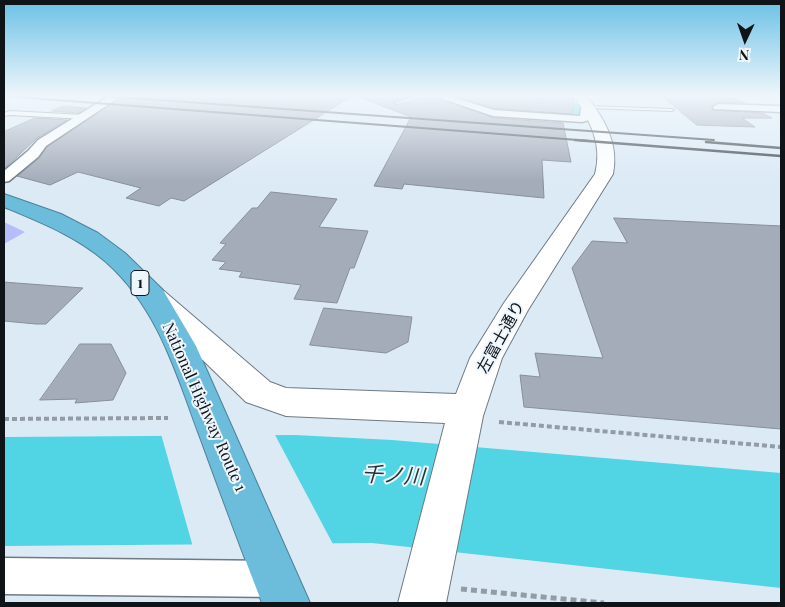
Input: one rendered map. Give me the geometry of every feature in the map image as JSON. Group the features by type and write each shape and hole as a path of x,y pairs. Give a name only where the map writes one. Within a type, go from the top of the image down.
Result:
{"highway":[{"name":"National Highway Route 1","path":"4,200 53,219 90,238 116,258 153,296 181,346 278,582"}],"street":[{"path":"4,178 34,154 42,143 72,124"},
{"name":"左富士通り","path":"425,587 477,416 486,358 514,310 604,174 608,161 608,149 596,124"},
{"path":"153,296 258,392 286,402 477,416"},
{"path":"4,576 278,582"}],"path":[{"path":"477,416 781,447"},
{"path":"4,419 168,418"},
{"path":"425,587 604,603"}],"shaded area":[{"path":"4,222 25,232 4,244"}],"water":[{"name":"千ノ川","path":"295,435 392,440 781,473 781,588 372,543 4,546 4,437"}],"pier":[{"path":"274,433 334,546 193,547 161,434"}],"building":[{"path":"21,124 60,124 37,138 4,169 4,132"},
{"path":"81,124 307,124 184,201 171,198 159,206 126,198 141,188 78,172 50,185 17,176 39,158 47,147"},
{"path":"407,124 563,124 571,162 542,160 544,198 404,184 402,189 374,186"},
{"path":"751,124 755,127 697,125"},
{"path":"271,192 337,199 319,227 368,231 354,268 350,268 337,303 294,299 301,285 239,277 242,272 219,269 226,262 212,260 226,244 220,243 252,208 257,208"},
{"path":"614,218 781,226 781,429 524,407 520,375 540,377 535,353 603,358 572,268 592,241 627,243"},
{"path":"4,282 83,288 46,324 36,324 4,321"},
{"path":"324,308 412,317 408,342 386,353 310,345"},
{"path":"80,344 111,344 126,373 113,400 75,403 77,399 40,400"}],"railway":[{"path":"374,124 591,141"},
{"path":"496,124 714,140"},
{"path":"575,140 781,156"},
{"path":"706,142 781,148"}]}
